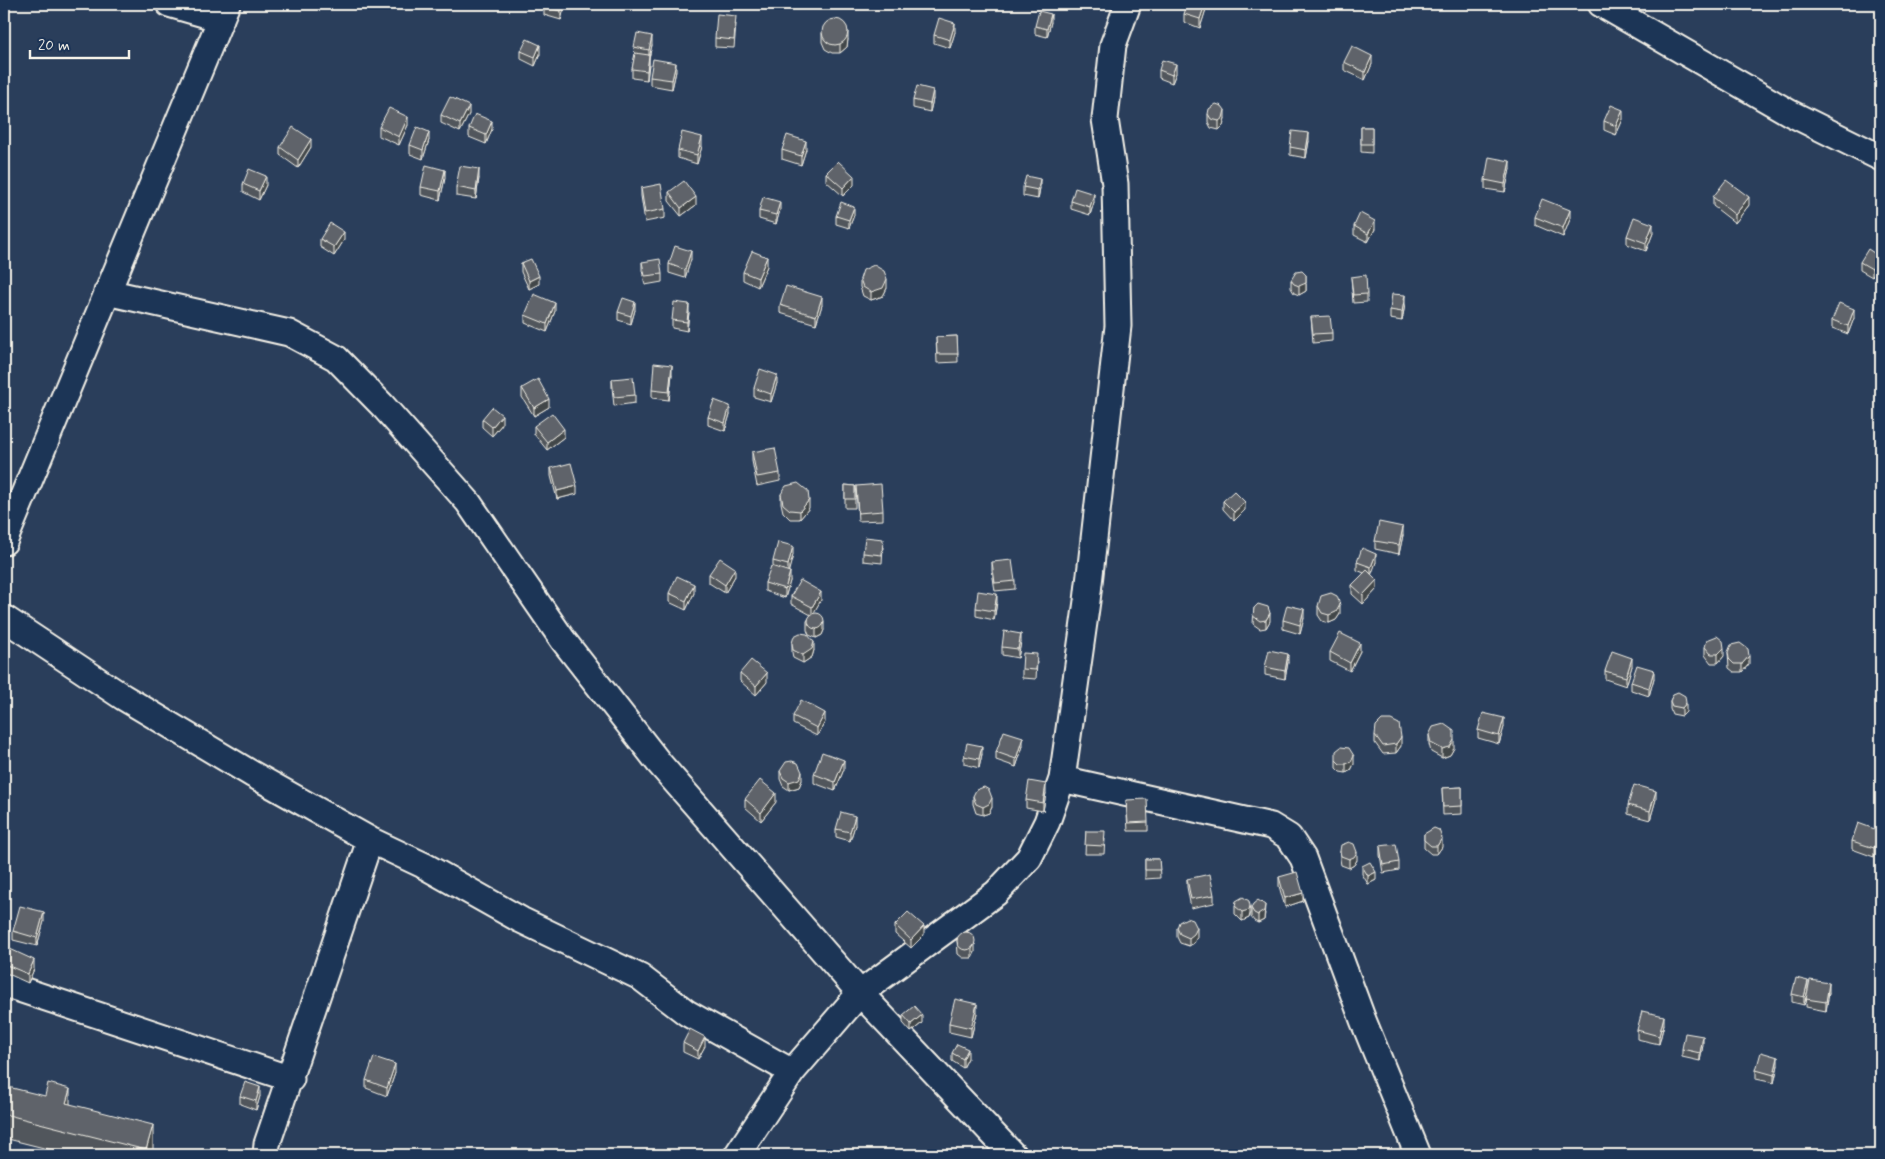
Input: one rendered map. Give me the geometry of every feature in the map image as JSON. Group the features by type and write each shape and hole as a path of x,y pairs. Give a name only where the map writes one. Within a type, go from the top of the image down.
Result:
{"street":[{"path":"4,542 224,12 170,4"},
{"path":"737,1155 792,1072 860,993 996,893 1029,858 1048,822 1062,779 1087,601 1118,326 1115,184 1105,119 1114,45 1128,4"},
{"path":"1601,4 1790,112 1881,158"},
{"path":"107,292 289,333 336,358 383,406 468,502 563,640 659,763 860,993 1013,1155"},
{"path":"4,618 123,697 370,840 423,865 521,920 640,977 687,1013 792,1072"},
{"path":"1062,779 1271,826 1289,837 1303,858 1363,1020 1418,1155"},
{"path":"266,1155 267,1144 370,840"},
{"path":"4,984 290,1079"}],"building":[{"path":"545,4 563,4 561,11 544,7"},
{"path":"1187,4 1205,4 1200,19 1184,14"},
{"path":"1039,11 1051,14 1047,29 1035,26"},
{"path":"717,14 736,16 734,40 715,38"},
{"path":"939,18 955,23 950,40 934,35"},
{"path":"835,19 844,23 848,32 844,41 835,45 826,41 822,32 826,23"},
{"path":"1878,30 1881,30 1881,43 1879,43"},
{"path":"637,33 652,36 649,50 634,47"},
{"path":"527,39 540,45 535,57 521,51"},
{"path":"1352,46 1372,56 1365,72 1344,62"},
{"path":"635,53 649,55 647,71 632,69"},
{"path":"653,59 676,63 672,80 650,77"},
{"path":"1162,60 1176,64 1172,75 1159,70"},
{"path":"917,86 933,90 930,104 913,100"},
{"path":"450,97 469,106 460,124 441,115"},
{"path":"1216,104 1222,106 1225,110 1223,118 1219,121 1211,119 1208,114 1209,109"},
{"path":"1611,105 1623,110 1616,126 1604,121"},
{"path":"389,108 408,117 399,137 379,127"},
{"path":"475,114 492,121 486,135 469,128"},
{"path":"293,127 311,139 298,160 280,147"},
{"path":"417,127 429,132 423,150 410,145"},
{"path":"1361,127 1372,127 1372,144 1361,144"},
{"path":"1292,131 1309,133 1306,150 1290,147"},
{"path":"682,132 702,137 697,155 678,150"},
{"path":"787,135 806,141 801,156 782,150"},
{"path":"1489,157 1510,161 1505,184 1485,180"},
{"path":"838,161 854,176 843,188 826,173"},
{"path":"426,165 445,170 440,191 421,187"},
{"path":"460,166 479,169 476,191 456,187"},
{"path":"249,169 266,176 259,191 243,184"},
{"path":"1026,176 1040,179 1038,190 1023,187"},
{"path":"1726,180 1749,197 1735,215 1713,197"},
{"path":"684,181 696,197 681,208 669,192"},
{"path":"661,184 665,209 645,213 641,188"},
{"path":"1075,188 1094,194 1090,207 1071,201"},
{"path":"763,197 780,202 776,215 759,211"},
{"path":"1542,199 1570,210 1563,228 1535,217"},
{"path":"841,202 854,207 849,220 836,216"},
{"path":"1360,213 1375,221 1368,234 1354,226"},
{"path":"1634,217 1653,224 1646,243 1627,236"},
{"path":"330,223 344,232 334,247 320,239"},
{"path":"675,246 691,251 685,270 669,264"},
{"path":"1868,249 1880,257 1872,269 1860,262"},
{"path":"752,251 767,257 758,278 743,272"},
{"path":"531,259 539,276 529,281 521,263"},
{"path":"660,259 662,274 645,276 642,262"},
{"path":"874,265 884,271 887,279 883,288 871,292 863,287 860,279 863,270"},
{"path":"1302,271 1306,275 1306,283 1299,286 1291,280 1296,272"},
{"path":"1366,275 1367,294 1353,295 1351,277"},
{"path":"786,286 822,297 816,316 780,305"},
{"path":"534,294 555,303 547,324 525,315"},
{"path":"1392,294 1405,295 1402,312 1390,310"},
{"path":"623,298 635,302 631,316 618,312"},
{"path":"674,302 689,304 687,322 672,320"},
{"path":"1839,303 1854,309 1848,326 1832,320"},
{"path":"1330,316 1332,333 1313,334 1311,317"},
{"path":"957,336 958,354 937,354 936,337"},
{"path":"654,363 672,365 669,392 652,390"},
{"path":"760,369 777,375 771,394 754,388"},
{"path":"633,377 635,395 614,397 612,379"},
{"path":"538,379 549,399 534,408 522,388"},
{"path":"714,400 730,406 725,423 708,417"},
{"path":"492,407 502,415 492,427 482,419"},
{"path":"552,413 564,429 547,442 534,426"},
{"path":"775,448 780,473 757,477 752,452"},
{"path":"571,463 577,486 557,491 551,468"},
{"path":"798,483 808,491 809,500 800,511 790,510 783,504 781,494 786,486"},
{"path":"881,484 883,511 858,513 856,486"},
{"path":"845,485 855,486 855,499 845,499"},
{"path":"1234,491 1245,502 1234,512 1223,501"},
{"path":"1379,522 1403,527 1399,545 1375,541"},
{"path":"865,537 883,539 882,555 863,553"},
{"path":"778,542 793,546 788,565 773,561"},
{"path":"1362,548 1376,554 1371,567 1357,562"},
{"path":"720,558 735,568 725,585 709,574"},
{"path":"1012,560 1015,581 995,583 992,562"},
{"path":"771,566 790,572 785,589 765,583"},
{"path":"1367,570 1377,580 1363,595 1352,585"},
{"path":"677,576 694,584 686,601 669,593"},
{"path":"800,580 821,592 812,607 791,596"},
{"path":"978,591 997,594 994,611 976,608"},
{"path":"1331,593 1337,596 1340,605 1336,612 1329,615 1322,613 1318,606 1321,596"},
{"path":"1258,604 1268,607 1270,613 1266,620 1260,621 1253,616 1254,608"},
{"path":"1287,605 1304,609 1300,625 1283,620"},
{"path":"816,613 822,615 824,621 822,627 816,629 810,627 808,621 810,615"},
{"path":"1004,631 1021,634 1018,649 1002,647"},
{"path":"800,633 807,634 814,642 812,649 803,655 793,650 792,643 794,636"},
{"path":"1340,633 1360,643 1350,663 1330,652"},
{"path":"1717,636 1723,641 1724,648 1718,654 1711,654 1705,647 1707,640"},
{"path":"1740,643 1748,649 1749,656 1742,664 1734,664 1729,659 1728,652 1731,645"},
{"path":"1269,650 1288,654 1285,671 1265,667"},
{"path":"1612,651 1632,658 1626,677 1605,671"},
{"path":"1023,653 1037,654 1036,670 1022,669"},
{"path":"751,660 767,673 756,686 740,673"},
{"path":"1637,665 1654,670 1649,688 1631,682"},
{"path":"1678,692 1685,696 1686,703 1682,708 1672,706 1670,701 1673,694"},
{"path":"801,700 825,713 817,728 793,716"},
{"path":"1483,713 1504,718 1499,736 1478,730"},
{"path":"1382,720 1391,720 1399,724 1401,737 1396,744 1383,746 1375,735 1376,726"},
{"path":"1444,724 1454,731 1454,740 1450,747 1442,749 1431,743 1429,735 1433,727"},
{"path":"1004,731 1023,737 1016,759 996,752"},
{"path":"967,743 982,746 979,759 964,756"},
{"path":"1341,747 1349,748 1354,756 1351,762 1340,764 1336,760 1336,751"},
{"path":"822,752 844,760 835,782 814,774"},
{"path":"786,762 798,763 802,772 799,779 789,782 783,778 780,771"},
{"path":"760,780 776,793 761,813 745,799"},
{"path":"1029,781 1046,784 1043,803 1026,800"},
{"path":"1634,785 1656,791 1650,811 1628,805"},
{"path":"984,787 989,790 992,798 989,804 983,807 976,804 973,796 976,790"},
{"path":"1462,787 1462,806 1443,807 1442,788"},
{"path":"1147,799 1148,822 1128,823 1126,800"},
{"path":"841,812 855,816 850,832 836,829"},
{"path":"1858,823 1880,831 1874,848 1852,841"},
{"path":"1434,828 1439,830 1442,838 1437,846 1431,846 1424,840 1424,834"},
{"path":"1086,831 1105,831 1104,846 1085,845"},
{"path":"1349,842 1354,844 1357,852 1354,857 1349,859 1341,856 1340,851 1341,845"},
{"path":"1396,844 1399,862 1383,865 1380,846"},
{"path":"1145,859 1159,859 1160,870 1145,870"},
{"path":"1370,862 1376,872 1368,876 1362,866"},
{"path":"1297,872 1303,893 1285,898 1279,877"},
{"path":"1210,874 1214,895 1191,899 1187,879"},
{"path":"1243,897 1249,901 1250,906 1249,910 1242,912 1235,906 1236,901"},
{"path":"1258,900 1265,905 1264,911 1258,915 1251,908"},
{"path":"20,906 44,912 37,938 13,931"},
{"path":"908,912 924,926 911,940 895,925"},
{"path":"1187,918 1193,920 1197,928 1189,938 1180,934 1177,928 1179,922"},
{"path":"966,932 972,935 975,941 972,947 966,950 960,947 957,941 960,935"},
{"path":"10,949 34,960 28,974 4,964"},
{"path":"1796,978 1808,981 1804,997 1792,994"},
{"path":"1810,980 1829,983 1826,1002 1806,999"},
{"path":"955,999 977,1004 971,1028 949,1023"},
{"path":"914,1006 922,1015 911,1024 903,1015"},
{"path":"1642,1011 1664,1016 1659,1036 1637,1030"},
{"path":"690,1029 705,1037 698,1051 683,1043"},
{"path":"1685,1033 1703,1036 1700,1053 1682,1049"},
{"path":"957,1044 968,1049 963,1059 952,1053"},
{"path":"1761,1052 1778,1057 1774,1075 1756,1070"},
{"path":"374,1057 395,1064 387,1088 366,1080"},
{"path":"245,1082 260,1087 256,1101 240,1096"},
{"path":"48,1083 70,1089 66,1103 153,1125 146,1150 4,1114 4,1086 45,1096"}]}
